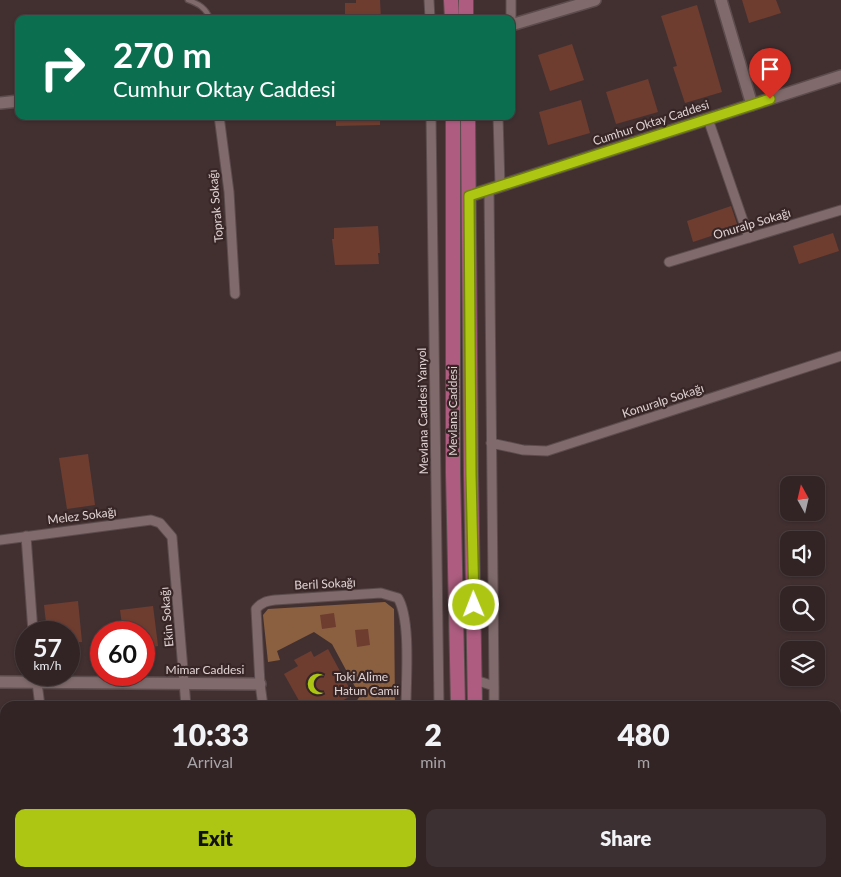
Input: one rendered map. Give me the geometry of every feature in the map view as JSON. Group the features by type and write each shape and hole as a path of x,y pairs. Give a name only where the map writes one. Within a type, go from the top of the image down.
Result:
{"main road":[{"path":"451,0 452,15"},
{"path":"466,0 466,15"},
{"name":"Mevlana Caddesi","path":"453,120 453,473 458,701"},
{"name":"Mevlana Caddesi","path":"468,120 475,701"}],"street":[{"path":"429,0 430,15"},
{"path":"511,15 512,0"},
{"path":"515,24 594,0"},
{"path":"721,0 752,105"},
{"name":"Cumhur Oktay Caddesi","path":"469,196 841,76"},
{"path":"0,103 15,101"},
{"path":"708,119 749,238"},
{"name":"Toprak Sokağı","path":"220,120 229,192 235,294"},
{"name":"Mevlana Caddesi Yanyol","path":"431,120 439,701"},
{"path":"494,701 491,443 498,120"},
{"name":"Onuralp Sokağı","path":"669,262 841,210"},
{"name":"Konuralp Sokağı","path":"491,443 523,450 547,452 841,356"},
{"name":"Melez Sokağı","path":"0,540 151,520 160,522 165,527"},
{"name":"Ekin Sokağı","path":"165,527 172,537 186,701"},
{"path":"26,536 32,621"},
{"name":"Beril Sokağı","path":"260,684 256,609 264,602 381,593 398,598 402,605 406,625 406,701"},
{"name":"Mimar Caddesi","path":"80,680 260,684"},
{"path":"475,680 494,686"},
{"name":"Mimar Caddesi","path":"0,682 15,681"},
{"path":"260,684 262,701"},
{"path":"38,686 39,701"}],"lane":[{"path":"188,0 198,4 206,10 208,15"}],"shaded area":[{"path":"385,602 394,609 395,701 356,701 360,696 332,644 314,632 277,651 280,660 268,662 263,615 268,609"}],"building":[{"path":"356,0 380,0 381,15 345,15 345,3 356,3"},
{"path":"742,0 776,0 781,13 749,23"},
{"path":"697,5 722,92 685,103 673,67 677,66 661,16"},
{"path":"572,44 584,80 550,91 538,55"},
{"path":"648,79 658,112 616,124 606,92"},
{"path":"581,100 590,133 548,145 539,112"},
{"path":"336,120 380,120 380,125 336,126"},
{"path":"731,206 738,227 693,242 687,221"},
{"path":"378,226 379,264 335,265 332,239 334,239 334,228"},
{"path":"833,233 839,251 799,264 793,246"},
{"path":"88,454 95,505 67,509 59,458"},
{"path":"78,601 80,621 46,621 44,605"},
{"path":"153,606 155,621 122,621 120,610"},
{"path":"334,613 336,627 322,629 320,615"},
{"path":"80,622 82,642 80,642"},
{"path":"155,622 158,646 155,646"},
{"path":"368,629 370,645 357,647 355,630"},
{"name":"Toki Alime Hatun Camii","path":"328,649 353,695 342,701 299,701 284,674 298,666 294,660 311,651 314,657"}],"place":[{"name":"Toki Alime Hatun Camii","path":"318,684"}],"route":[{"path":"474,605 469,196 770,99"}]}
